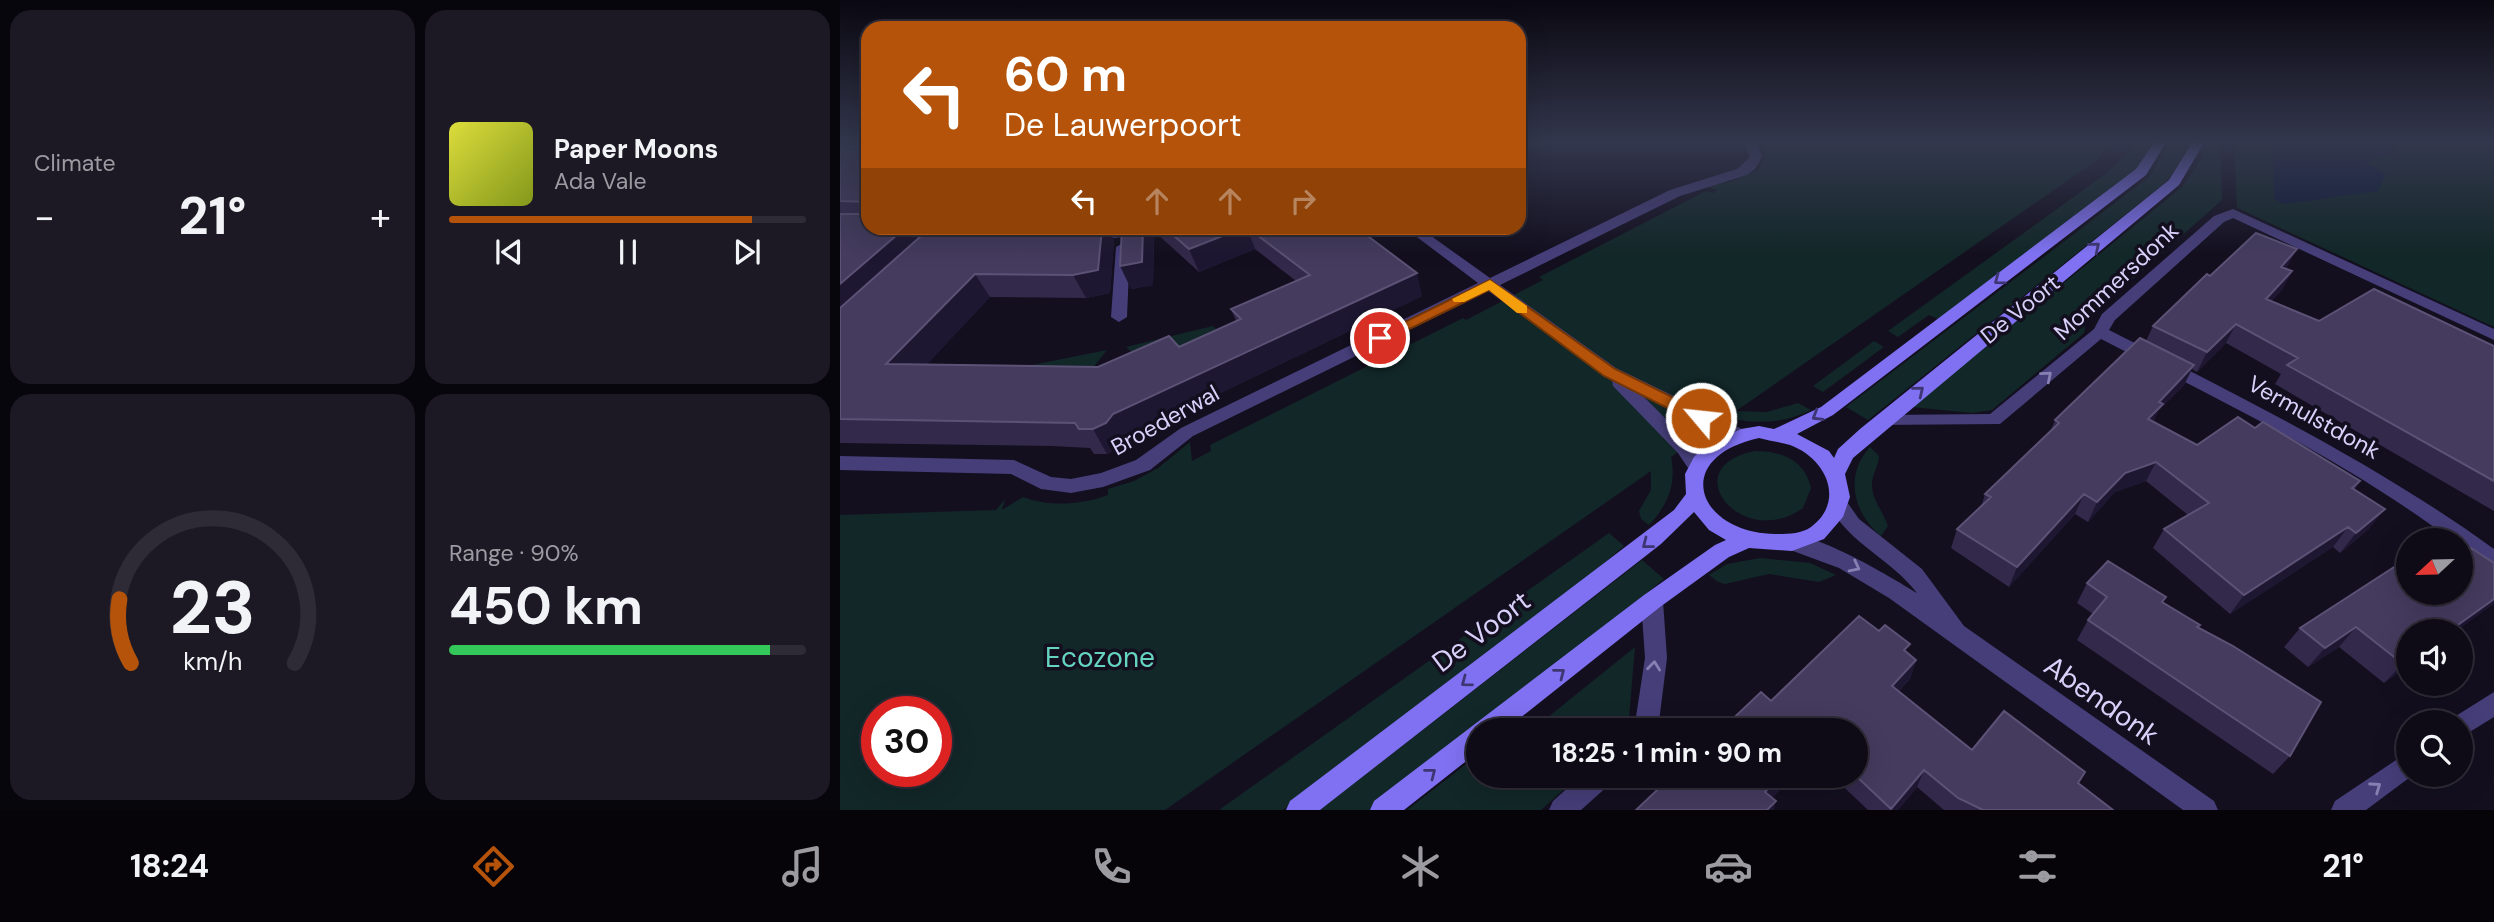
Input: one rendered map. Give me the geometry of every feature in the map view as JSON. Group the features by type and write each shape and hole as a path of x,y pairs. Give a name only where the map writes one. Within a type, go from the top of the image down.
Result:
{"street":[{"name":"Broederwal","path":"840,463 1014,467 1048,484 1071,486 1103,480 1143,465 1187,432 1686,188 1718,179"},
{"name":"De Voort","path":"1779,434 1826,411 2132,179"},
{"name":"De Voort","path":"1697,466 1706,453 1721,442 1738,435 1759,432 1779,434 1814,447 1837,472 1845,454 2176,179"},
{"name":"Mommersdonk","path":"1884,421 1994,420 2100,332 2108,317 2219,219 2233,213 2494,335"},
{"path":"1119,317 1124,235"},
{"path":"1422,235 1610,372 1716,427 1738,435"},
{"name":"Vermulstdonk","path":"2100,332 2326,450 2407,498 2494,560"},
{"path":"1610,372 1697,466 1693,476 1695,496 1702,510 1714,523 1748,540 1792,542 1822,529 1840,507 1842,495 1837,472"},
{"name":"De Voort","path":"1299,810 1654,538 1681,516 1695,496"},
{"name":"Abendonk","path":"1840,507 1852,524 1915,575 1964,638"},
{"path":"1501,718 1652,601 1722,551 1748,540"},
{"name":"Abendonk","path":"1792,542 1815,548 1863,570 1964,638 2204,810"},
{"path":"1648,718 1656,658 1652,601"},
{"path":"2473,718 2494,703"},
{"path":"1383,810 1466,746"},
{"path":"2344,810 2396,773"},
{"path":"1562,810 1587,788"}],"green space":[{"name":"Ecozone","path":"1738,179 2070,179 1736,411 1767,412 1798,403 1811,410 1769,422 1726,418 1671,457 1673,476 1669,494 1649,525 1641,519 1639,511 1651,490 1651,471 1165,810 840,810 840,515 996,510 1005,499 1002,510 1023,497 1043,502 1065,503 1108,495 1108,489 1134,481 1158,468 1190,442 1192,461 1211,451 1210,445 1463,318 1466,320 1543,280 1539,277 1706,191 1713,193 1717,190 1704,186"},
{"path":"2099,179 2125,179 1938,319 1929,315 1898,337 1888,331"},
{"path":"2147,179 2168,179 1868,420 1846,407"},
{"path":"2188,179 2221,179 2222,200 2086,321 2084,333 1992,410 1972,413 1911,407 2182,187"},
{"path":"2236,179 2494,179 2494,327 2237,208"},
{"path":"1213,326 1222,336 1149,368 1126,347"},
{"path":"1874,341 1884,347 1823,392 1813,386"},
{"path":"1107,350 1081,383 1018,383 1032,365"},
{"path":"1870,447 1879,456 1872,490 1888,526 1881,536 1864,516 1855,493 1857,469"},
{"path":"1755,451 1783,455 1798,464 1808,478 1811,488 1803,508 1780,519 1758,520 1739,514 1725,502 1718,488 1719,473 1731,460"},
{"path":"1609,533 1624,546 1583,581 1283,810 1219,810"},
{"path":"1760,558 1810,563 1836,575 1819,582 1769,574 1725,584 1709,575 1727,564"},
{"path":"1642,560 1664,579 1490,718 1466,718 1466,737 1369,810 1320,810"},
{"path":"1635,647 1629,718 1547,718"},
{"path":"1466,764 1466,788 1566,788 1541,810 1407,810"}],"water":[{"path":"2273,179 2384,179 2378,191 2284,204 2274,199"}],"building":[{"path":"840,179 861,179 861,202 840,201"},
{"path":"840,214 861,214 861,235 897,235 840,284"},
{"path":"2256,233 2297,249 2281,267 2292,271 2266,299 2319,321 2374,289 2494,346 2494,481 2287,365 2298,358 2236,324 2207,352 2153,326 2207,274 2210,276"},
{"path":"922,235 1101,235 1098,270 1073,275 975,274 886,364 1098,367 1169,336 1179,347 1241,319 1231,309 1310,275 1257,235 1366,235 1417,273 1113,414 1106,423 1093,429 1079,429 1075,423 840,419 840,308"},
{"path":"1122,235 1143,235 1142,262 1120,266"},
{"path":"1173,235 1225,235 1189,249"},
{"path":"2140,338 2194,365 2159,402 2163,404 2148,419 2197,445 2238,417 2255,428 2263,422 2360,481 2352,488 2385,509 2356,533 2348,527 2244,595 2164,529 2209,503 2156,462 2125,473 2097,502 2084,494 2017,567 1957,529 1991,497 1985,494 2059,423 2055,420"},
{"path":"2473,549 2494,563 2494,599 2466,619 2396,619 2396,658 2356,627 2325,648 2300,628 2396,566 2396,606 2473,606"},
{"path":"2108,561 2166,597 2162,602 2200,625 2197,627 2233,646 2321,702 2290,756 2088,620 2107,597 2087,583"},
{"path":"1859,616 1879,631 1885,625 1910,644 1904,650 1916,660 1892,686 1972,750 2004,711 2085,772 2078,783 2113,810 1983,810 1958,798 1924,770 1891,809 1868,787 1868,718 1734,718 1761,692 1771,701"},
{"path":"1659,788 1769,788 1765,792 1776,801 1767,810 1636,810"}],"slow traffic":[{"path":"1459,299 1490,284 1522,310"}],"route":[{"path":"1380,338 1490,284 1519,308 1610,372 1701,418"}]}
